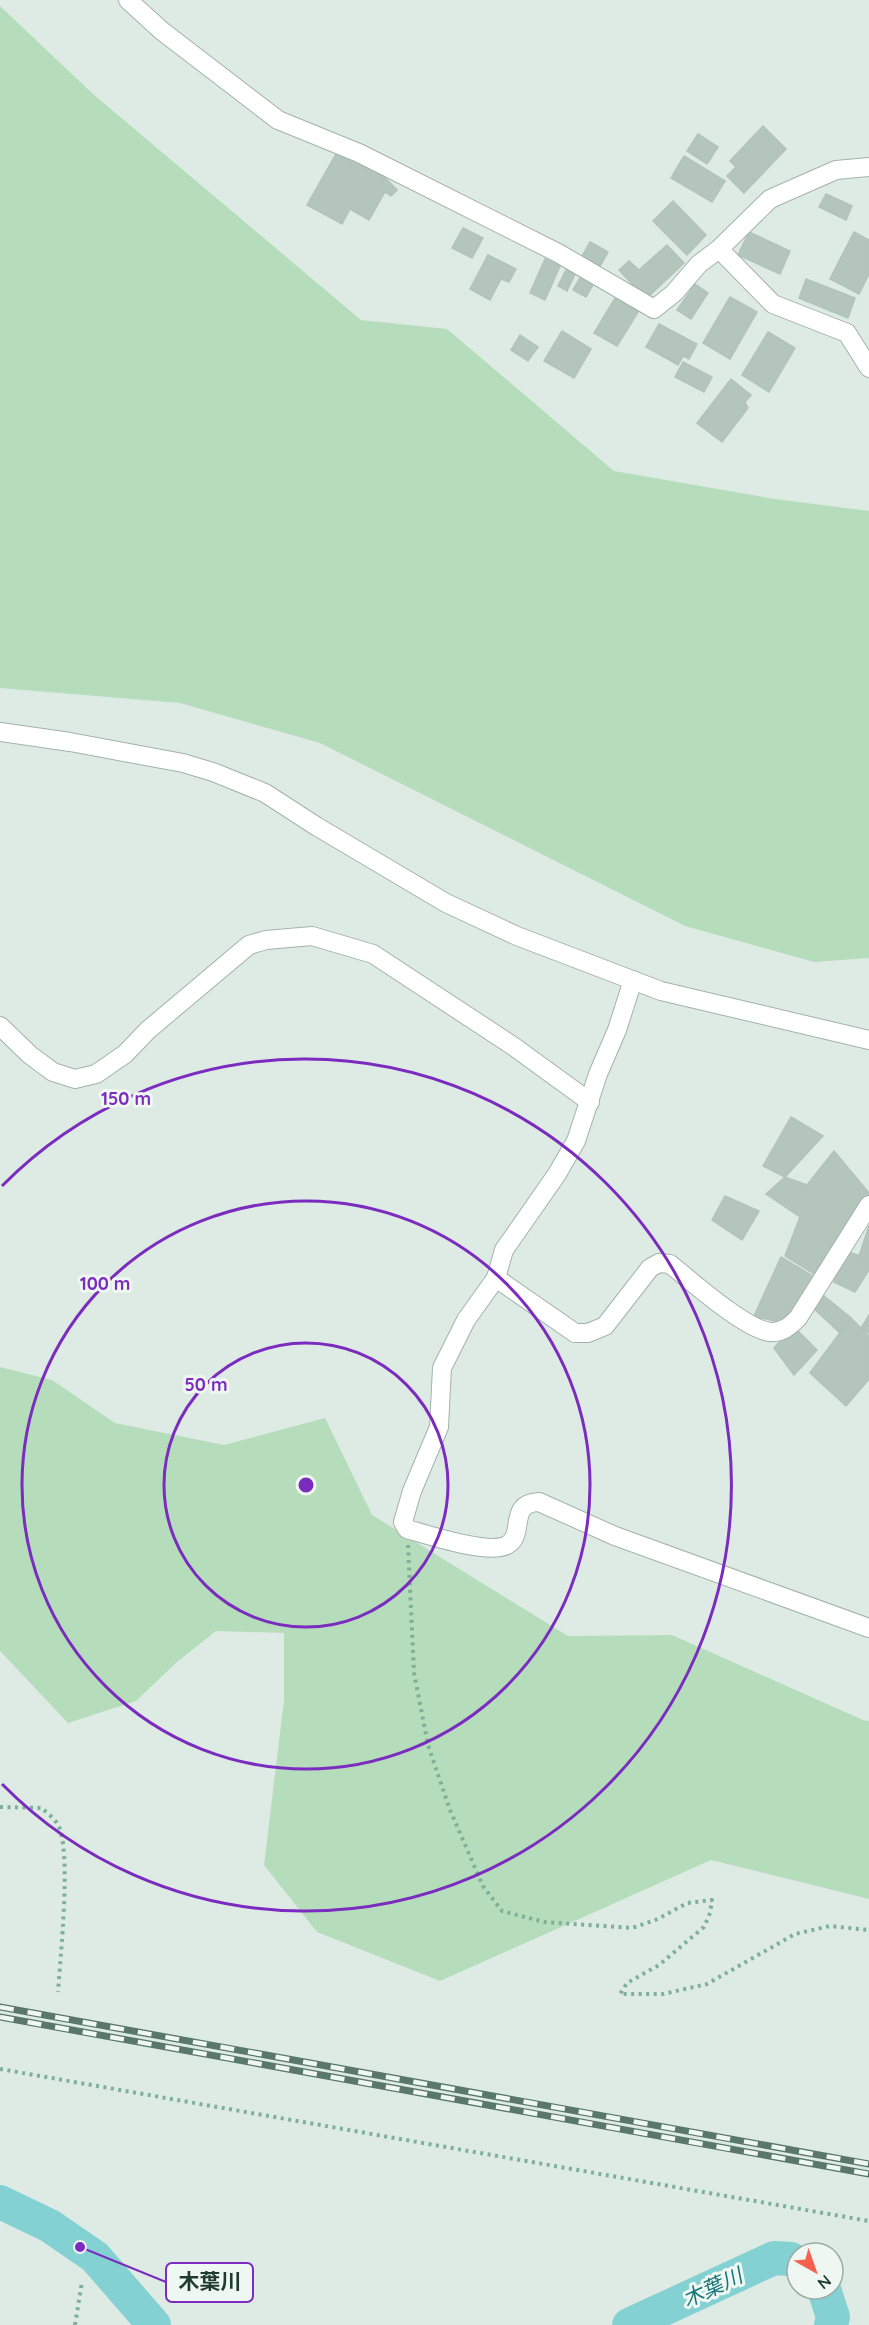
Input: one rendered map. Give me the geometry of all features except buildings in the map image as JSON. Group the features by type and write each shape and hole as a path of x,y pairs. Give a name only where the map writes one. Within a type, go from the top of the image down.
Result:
{"street":[{"path":"128,0 171,38 278,120 359,153 558,253 654,309 674,293 699,264 719,249 770,199 836,170 869,167"},
{"path":"719,249 773,304 848,333 869,368"},
{"path":"0,732 70,742 171,761 223,776 265,793 446,903 517,936 661,992 869,1040"},
{"path":"0,1026 30,1055 53,1072 75,1079 96,1074 125,1054 148,1030 249,945 266,940 312,936 373,954 513,1046 590,1101"},
{"path":"633,980 576,1141 557,1174 504,1250 496,1278 466,1320 442,1368 439,1427 412,1491 403,1522 407,1530 467,1546 505,1546 513,1540 522,1508 530,1502 539,1502 615,1536 869,1628"},
{"path":"496,1278 575,1333 588,1334 605,1326 650,1268 659,1263 670,1264 736,1316 769,1332 782,1331 798,1318 869,1205"}],"path":[{"path":"407,1530 414,1673 428,1745 450,1810 483,1886 502,1911 544,1922 633,1928 658,1919 687,1903 712,1900 704,1927 659,1965 627,1983 620,1994 663,1995 707,1984 795,1934 830,1926 869,1930"},
{"path":"0,1807 42,1808 58,1826 64,1847 58,1992"},
{"path":"0,2068 869,2221"},
{"path":"75,2325 82,2282"}],"green space":[{"path":"0,6 93,94 361,320 447,329 614,471 775,499 869,511 869,958 814,962 685,926 320,743 180,703 0,688"},
{"path":"0,1367 52,1380 115,1423 224,1445 325,1418 372,1515 568,1636 672,1635 869,1721 869,1899 711,1860 440,1981 317,1932 264,1865 284,1700 284,1633 216,1631 177,1662 136,1701 68,1723 0,1651"}],"waterway":[{"name":"木葉川","path":"0,2202 50,2226 95,2257 154,2325"},
{"name":"木葉川","path":"629,2325 774,2258 785,2259"},
{"name":"木葉川","path":"828,2301 833,2317 831,2325"}],"railway":[{"path":"0,2007 869,2164"},
{"path":"0,2017 869,2174"}],"place":[{"name":"木葉川","path":"80,2247"}]}
